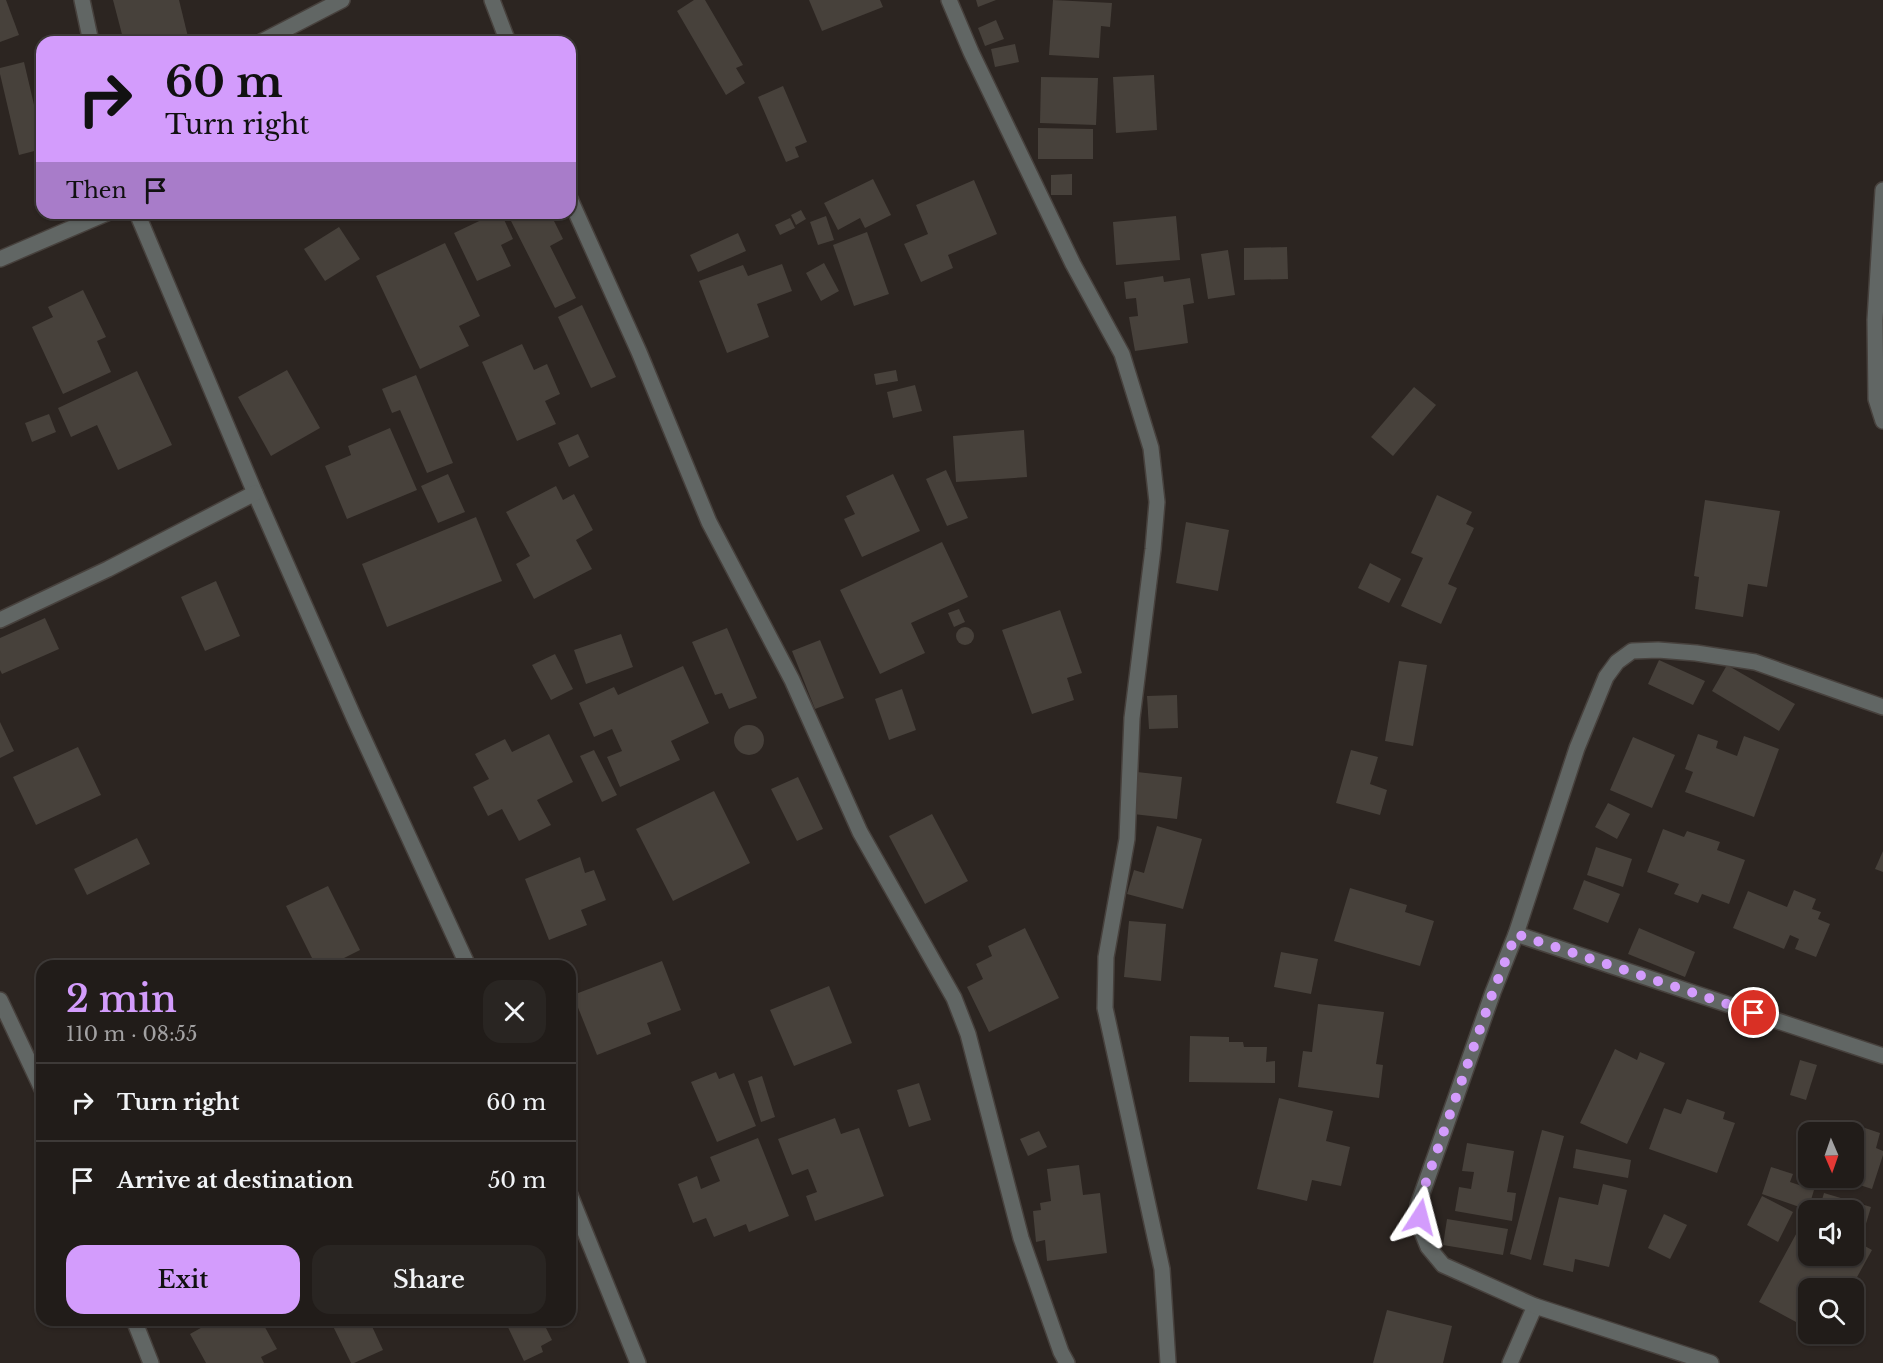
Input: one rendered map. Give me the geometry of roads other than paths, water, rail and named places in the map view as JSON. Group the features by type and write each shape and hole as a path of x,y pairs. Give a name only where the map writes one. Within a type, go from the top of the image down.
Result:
{"street":[{"path":"82,0 90,36"},
{"path":"273,36 342,0"},
{"path":"492,0 506,36"},
{"path":"949,0 971,52 1072,264 1122,354 1151,448 1157,502 1132,718 1127,838 1106,957 1105,1008 1162,1269 1168,1363"},
{"path":"1883,190 1875,320 1876,399 1883,421"},
{"path":"576,212 639,352 709,522 792,680 860,832 954,998 968,1034 1021,1238 1061,1352 1067,1363"},
{"path":"0,259 93,219"},
{"path":"140,219 255,493 355,720 465,960"},
{"path":"0,620 108,569 255,493"},
{"path":"1711,1363 1535,1306 1443,1265 1428,1247 1421,1229 1418,1205 1493,992 1516,934 1577,748 1606,677 1617,662 1632,651 1658,650 1755,662 1883,707"},
{"path":"1516,934 1883,1056"},
{"path":"0,1000 36,1076"},
{"path":"576,1210 638,1363"},
{"path":"1510,1363 1535,1306"},
{"path":"136,1326 151,1363"}]}
